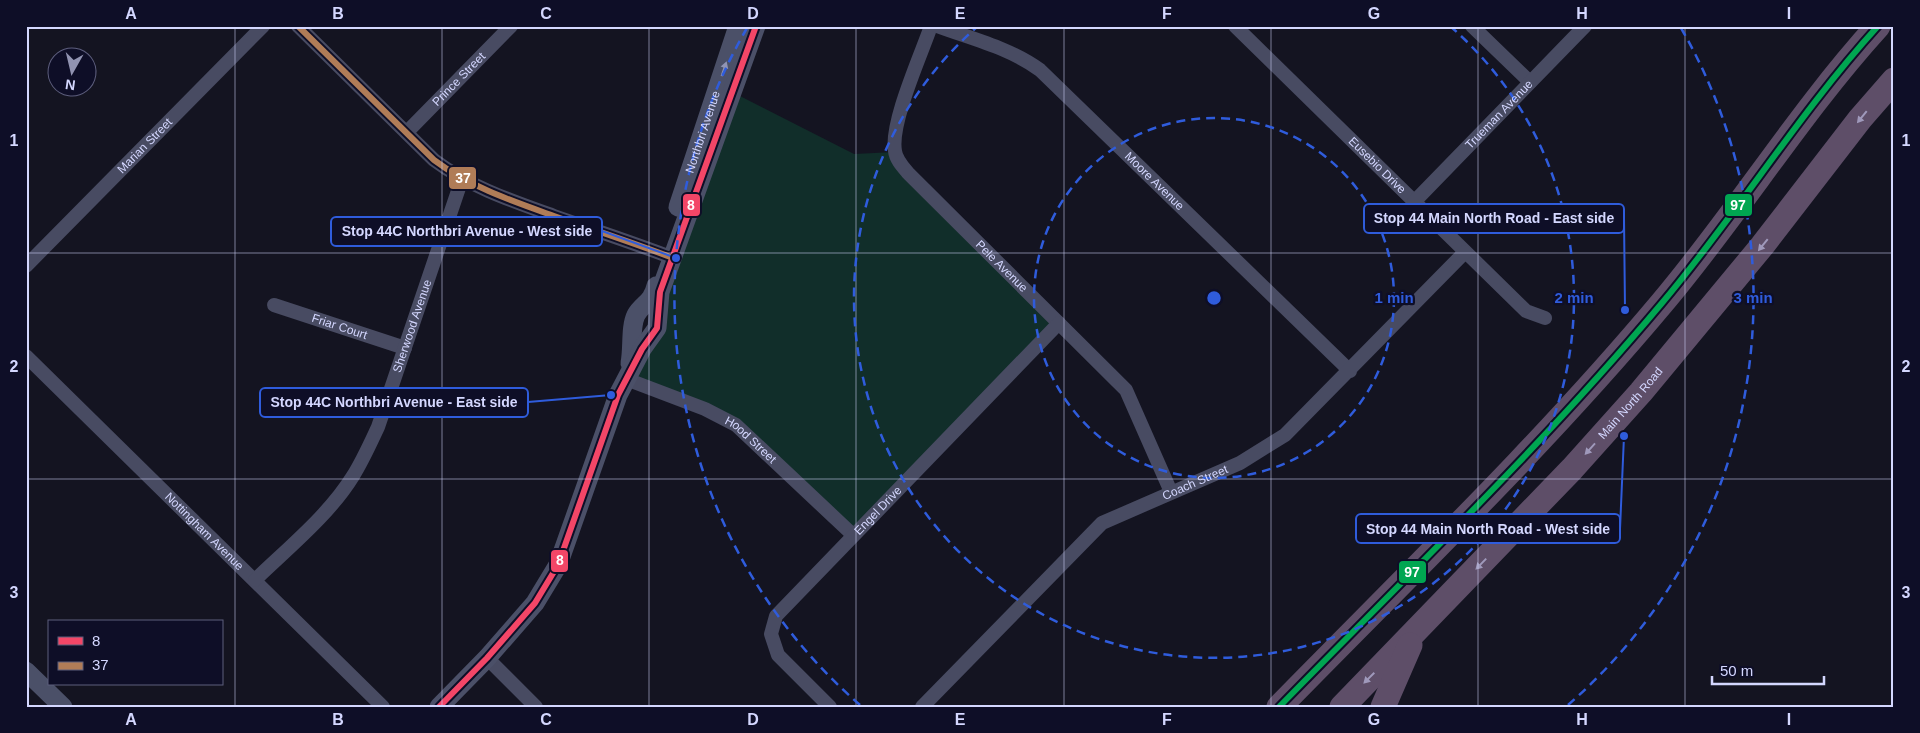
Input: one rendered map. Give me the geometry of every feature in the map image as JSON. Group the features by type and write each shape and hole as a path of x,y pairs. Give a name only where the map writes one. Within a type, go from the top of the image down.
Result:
{"highway":[{"path":"1279,707 1540,440 1601,373 1668,296 1715,237 1806,111 1878,26"},
{"name":"Main North Road","path":"1342,707 1572,469 1641,392 1762,246 1860,119 1894,80"},
{"path":"1383,707 1416,632"}],"street":[{"name":"Marian Street","path":"26,266 263,26"},
{"path":"298,26 434,160 462,179 528,207 668,256"},
{"name":"Prince Street","path":"407,132 511,26"},
{"name":"Northbri Avenue","path":"668,256 693,157 738,26"},
{"name":"Northbri Avenue","path":"439,707 487,658 535,603 558,565 626,379 632,354 633,325 637,314 648,304 655,292 756,26"},
{"name":"Pele Avenue","path":"931,26 900,114 895,143 897,158 909,174 1126,390 1171,492"},
{"name":"Moore Avenue","path":"938,26 1006,50 1026,60 1040,70 1350,371"},
{"name":"Eusebio Drive","path":"1235,26 1526,311 1545,318"},
{"path":"1472,26 1530,82"},
{"name":"Trueman Avenue","path":"1414,202 1584,26"},
{"name":"Sherwood Avenue","path":"255,580 329,507 352,477 378,427 462,179"},
{"name":"Coach Street","path":"922,707 1102,523 1240,463 1285,435 1465,252"},
{"name":"Friar Court","path":"274,305 405,348"},
{"name":"Engel Drive","path":"830,707 778,655 773,645 772,629 780,610 1059,323"},
{"name":"Nottingham Avenue","path":"26,356 384,707"},
{"name":"Hood Street","path":"626,379 705,409 736,425 853,535"},
{"path":"487,658 536,707"},
{"path":"26,671 63,707"}],"green space":[{"path":"732,92 854,154 895,152 1059,323 853,535 749,436 626,379 642,349"}],"transit line":[{"name":"37","path":"298,26 434,160 448,170 477,186 507,199 673,258"},
{"name":"8","path":"439,707 487,658 535,603 558,565 618,395 642,349 657,328 660,292 756,26"},
{"name":"97","path":"1279,707 1475,508 1617,356 1690,269 1822,93 1878,26"}],"place":[{"name":"Stop 44C Northbri Avenue - West side","path":"676,258"},
{"name":"Stop 44 Main North Road - East side","path":"1625,310"},
{"name":"Stop 44C Northbri Avenue - East side","path":"611,395"},
{"name":"Stop 44 Main North Road - West side","path":"1624,436"}]}
